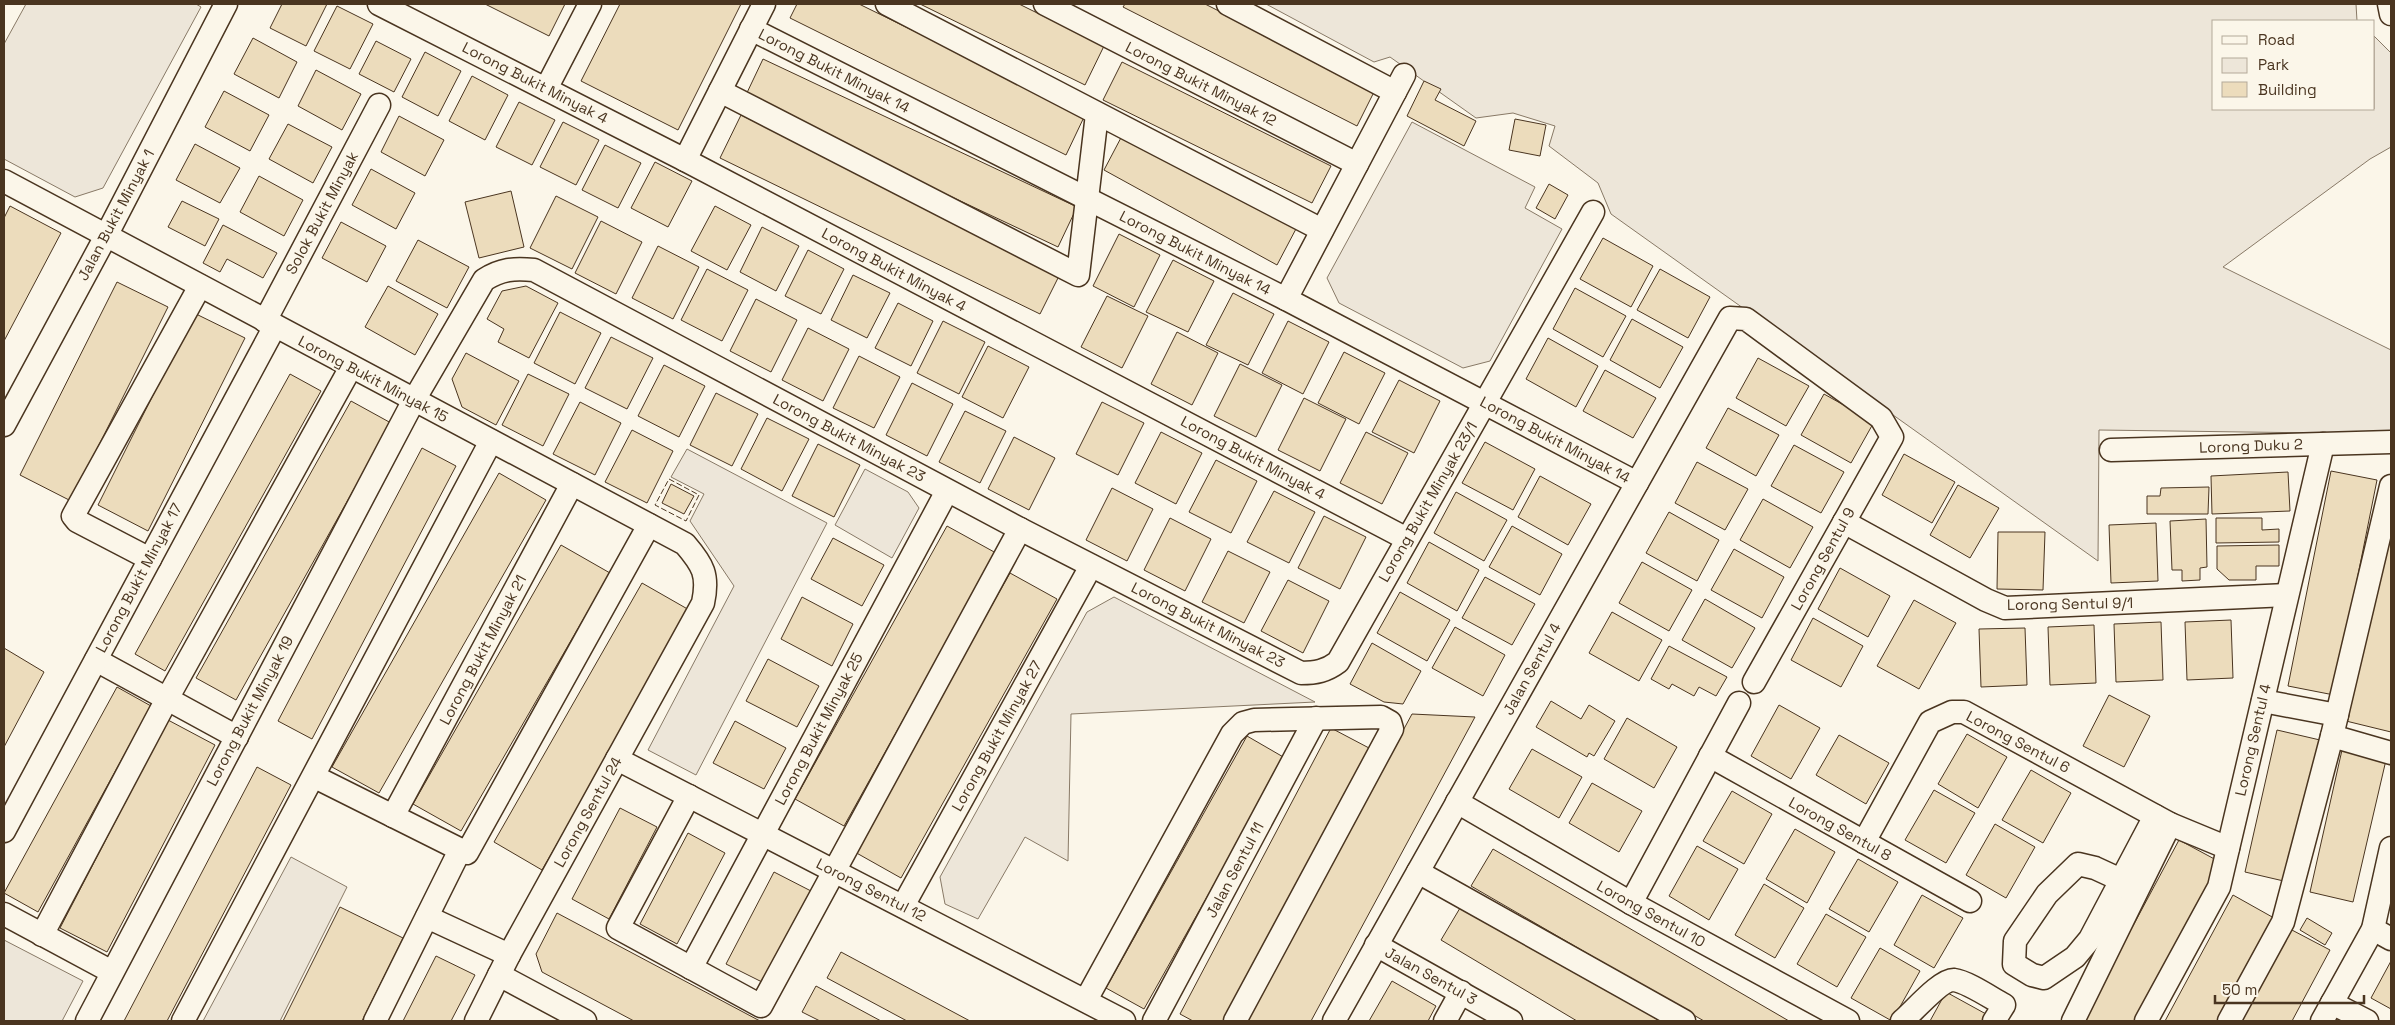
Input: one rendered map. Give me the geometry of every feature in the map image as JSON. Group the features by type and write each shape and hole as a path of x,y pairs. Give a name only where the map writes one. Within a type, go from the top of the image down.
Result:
{"street":[{"name":"Jalan Bukit Minyak 1","path":"4,426 106,236 226,4"},
{"name":"Lorong Bukit Minyak 4","path":"379,4 414,12 546,89 685,160 1408,540"},
{"path":"546,89 590,4"},
{"path":"685,160 764,4"},
{"path":"887,4 1322,230"},
{"name":"Lorong Bukit Minyak 12","path":"1045,4 1357,164"},
{"path":"1228,4 1400,84 1286,299"},
{"path":"2389,4 2391,14"},
{"name":"Lorong Bukit Minyak 14","path":"751,29 1286,299 1637,483"},
{"path":"720,91 1078,275 1097,114"},
{"name":"Solok Bukit Minyak","path":"270,323 379,105"},
{"name":"Lorong Bukit Minyak 15","path":"5,185 106,236 684,544 699,560 707,584 703,604"},
{"name":"Lorong Bukit Minyak 23/1","path":"1338,662 1593,212"},
{"name":"Lorong Bukit Minyak 23","path":"414,400 484,280 497,272 514,268 534,270 947,491 1301,673 1316,673 1328,670 1338,662"},
{"path":"150,559 77,521 74,516 200,286"},
{"name":"Jalan Sentul 4","path":"1334,1021 1730,318 1746,319 1881,418 1892,436"},
{"name":"Lorong Bukit Minyak 17","path":"4,830 150,559 270,323"},
{"path":"42,935 167,700 351,367"},
{"name":"Lorong Bukit Minyak 19","path":"87,1021 414,400"},
{"name":"Lorong Sentul 9","path":"1754,682 1892,436"},
{"path":"183,1021 315,776 491,441"},
{"name":"Lorong Duku 2","path":"2111,450 2391,442"},
{"name":"Lorong Sentul 4","path":"2146,1021 2219,887 2323,444"},
{"name":"Lorong Bukit Minyak 21","path":"393,816 572,484"},
{"path":"2229,1021 2283,922 2334,725 2391,486"},
{"name":"Lorong Bukit Minyak 25","path":"691,968 947,491"},
{"name":"Lorong Sentul 9/1","path":"1844,522 1986,600 2005,608 2287,596"},
{"path":"315,776 466,853 649,525"},
{"path":"690,796 618,928 761,1006 1020,529"},
{"name":"Lorong Bukit Minyak 27","path":"903,906 1091,566"},
{"name":"Lorong Sentul 24","path":"476,1021 509,955 703,604"},
{"path":"96,660 236,737"},
{"path":"2262,701 2334,725 2391,753"},
{"path":"1631,903 1739,703"},
{"name":"Lorong Sentul 6","path":"1864,842 1930,722 1952,712 1964,712 2162,820 2228,848"},
{"path":"1086,1000 1232,734 1243,723 1254,720 1381,717 1390,722 1392,728 1235,1021"},
{"name":"Jalan Sentul 11","path":"1154,1021 1316,718"},
{"name":"Lorong Sentul 8","path":"1710,756 1970,901"},
{"name":"Lorong Sentul 12","path":"617,759 1124,1021"},
{"name":"Lorong Sentul 10","path":"1457,802 1631,903 1848,1021"},
{"path":"2121,880 2095,868 2078,864 2047,894 2015,941 2014,964 2032,975 2044,978 2075,958 2090,938 2121,880 2162,820"},
{"path":"2073,1021 2162,820"},
{"path":"2366,1021 2327,1012 2382,934 2391,848"},
{"path":"375,1021 460,850"},
{"path":"1418,872 1684,1021"},
{"path":"4,914 112,972"},
{"path":"427,917 509,955"},
{"name":"Jalan Sentul 3","path":"1376,945 1511,1021"},
{"path":"499,975 585,1021"},
{"path":"1902,1021 1943,983 1952,980 1961,982 1999,1013"},
{"path":"1445,1021 1461,992"}],"green space":[{"path":"26,4 196,4 201,7 103,188 75,197 4,159 4,44"},
{"path":"1266,4 2356,4 2357,20 2212,20 2212,110 2375,110 2375,37 2391,53 2391,147 2370,159 2223,267 2391,350 2391,434 2099,430 2098,561 1611,214 1598,183 1549,146 1555,126 1513,113 1476,118 1390,57 1374,62"},
{"path":"1412,122 1535,187 1525,208 1562,229 1490,361 1463,368 1339,303 1327,278"},
{"path":"687,449 827,523 696,775 648,750 734,586 690,521 704,494 671,477"},
{"path":"865,469 908,492 919,508 892,558 835,525"},
{"path":"1114,597 1315,702 1071,714 1068,861 1025,837 978,919 945,904 940,877 1087,612"},
{"path":"291,857 347,887 280,1021 203,1021"},
{"path":"4,940 83,981 62,1021 4,1021"}],"building":[{"path":"282,4 327,4 306,46 270,28"},
{"path":"485,4 565,4 549,36"},
{"path":"620,4 741,4 678,130 581,81"},
{"path":"797,4 859,4 1085,115 1066,155 790,18"},
{"path":"920,4 1019,4 1104,46 1085,85"},
{"path":"1125,4 1205,4 1375,90 1357,126 1123,7"},
{"path":"337,6 373,24 350,69 314,51"},
{"path":"253,38 297,62 279,98 234,74"},
{"path":"376,41 411,59 394,92 359,74"},
{"path":"425,52 461,71 438,116 402,97"},
{"path":"763,59 1077,207 1058,247 744,99"},
{"path":"1122,62 1331,166 1312,203 1103,100"},
{"path":"316,70 361,94 342,130 298,106"},
{"path":"472,76 508,95 485,140 449,121"},
{"path":"1424,81 1441,89 1435,100 1476,121 1464,146 1407,116"},
{"path":"224,91 269,115 250,151 205,127"},
{"path":"519,102 555,120 532,165 496,147"},
{"path":"741,115 1061,272 1040,314 720,158"},
{"path":"399,116 444,140 425,176 381,152"},
{"path":"1515,119 1546,125 1540,156 1509,150"},
{"path":"563,122 599,140 576,185 540,167"},
{"path":"288,124 332,147 313,183 269,159"},
{"path":"1124,132 1297,227 1277,265 1104,170"},
{"path":"195,144 240,168 220,203 176,180"},
{"path":"605,145 641,163 618,208 582,190"},
{"path":"655,162 692,181 668,227 631,208"},
{"path":"371,169 415,193 396,229 352,205"},
{"path":"259,176 303,200 284,236 240,212"},
{"path":"1549,184 1568,195 1555,219 1536,208"},
{"path":"511,191 524,247 479,258 465,202"},
{"path":"556,196 598,217 572,269 530,248"},
{"path":"182,201 219,219 205,246 168,227"},
{"path":"10,206 61,233 4,341 4,218"},
{"path":"715,206 751,225 727,270 691,251"},
{"path":"601,221 642,242 616,294 575,273"},
{"path":"341,222 386,246 367,282 322,258"},
{"path":"223,225 277,253 263,278 227,259 220,272 203,263"},
{"path":"762,227 799,246 776,291 740,272"},
{"path":"1119,234 1160,255 1134,307 1093,286"},
{"path":"1603,238 1653,266 1631,307 1580,279"},
{"path":"418,240 469,267 447,308 396,281"},
{"path":"658,246 699,267 673,319 632,298"},
{"path":"808,250 844,269 821,314 785,296"},
{"path":"1173,260 1214,281 1188,332 1146,312"},
{"path":"707,269 748,290 722,341 681,320"},
{"path":"1660,269 1710,297 1688,338 1637,310"},
{"path":"853,275 890,293 867,338 831,320"},
{"path":"117,282 168,307 71,501 20,475"},
{"path":"388,286 438,314 415,355 365,327"},
{"path":"526,286 558,303 529,358 498,342 504,329 487,319 502,291"},
{"path":"1575,288 1626,316 1603,357 1553,329"},
{"path":"1233,293 1274,314 1248,365 1206,345"},
{"path":"1107,296 1148,316 1122,368 1081,347"},
{"path":"756,299 797,320 771,372 730,351"},
{"path":"898,303 933,321 911,366 875,348"},
{"path":"560,312 601,333 575,384 534,363"},
{"path":"194,313 245,338 148,531 98,505"},
{"path":"1632,319 1683,347 1660,388 1610,360"},
{"path":"943,321 985,342 959,394 917,373"},
{"path":"1288,321 1329,342 1303,394 1262,373"},
{"path":"808,328 849,349 823,401 782,380"},
{"path":"1177,332 1218,353 1192,405 1151,384"},
{"path":"611,337 653,358 627,409 585,388"},
{"path":"1548,338 1598,366 1576,407 1526,379"},
{"path":"988,346 1029,367 1003,418 962,397"},
{"path":"1344,352 1385,373 1359,424 1318,403"},
{"path":"466,353 519,381 496,425 462,407 452,379"},
{"path":"859,356 900,377 874,428 833,408"},
{"path":"1758,358 1809,386 1786,426 1736,398"},
{"path":"1240,364 1282,385 1256,437 1214,416"},
{"path":"664,365 705,386 679,437 638,416"},
{"path":"1605,370 1656,398 1633,438 1583,411"},
{"path":"290,374 321,391 165,671 135,654"},
{"path":"528,374 569,394 543,446 502,425"},
{"path":"1399,380 1440,401 1414,453 1372,432"},
{"path":"912,383 953,404 927,456 886,435"},
{"path":"716,393 758,414 732,466 690,445"},
{"path":"1824,394 1874,422 1851,463 1801,435"},
{"path":"1304,398 1346,419 1320,471 1278,450"},
{"path":"351,401 391,423 236,700 196,678"},
{"path":"580,402 621,423 595,475 553,454"},
{"path":"1102,402 1144,423 1118,475 1076,454"},
{"path":"1728,408 1779,435 1756,476 1706,448"},
{"path":"965,411 1006,431 980,483 939,462"},
{"path":"767,418 809,439 782,491 741,469"},
{"path":"632,430 673,451 647,503 605,482"},
{"path":"1161,432 1202,453 1176,504 1135,483"},
{"path":"1366,432 1408,453 1382,504 1340,483"},
{"path":"1014,437 1055,458 1029,510 988,489"},
{"path":"1485,442 1535,469 1513,510 1462,483"},
{"path":"818,444 860,465 834,517 792,496"},
{"path":"1794,445 1844,472 1821,513 1771,486"},
{"path":"422,448 456,466 312,739 278,721"},
{"path":"1904,454 1955,482 1932,523 1882,495"},
{"path":"1216,460 1257,481 1231,533 1189,512"},
{"path":"1697,462 1748,489 1725,530 1675,503"},
{"path":"2331,471 2377,480 2334,695 2288,686"},
{"path":"2288,472 2290,511 2212,514 2211,476"},
{"path":"499,473 546,500 379,793 332,767"},
{"path":"1540,476 1591,504 1568,545 1518,517"},
{"path":"671,484 694,496 684,514 662,503"},
{"path":"1958,485 1999,508 1970,558 1930,535"},
{"path":"2209,487 2208,514 2147,514 2147,496 2160,496 2161,488"},
{"path":"1112,488 1153,509 1127,561 1086,540"},
{"path":"1274,491 1315,512 1289,563 1247,542"},
{"path":"1456,492 1507,520 1484,561 1434,533"},
{"path":"1763,499 1813,527 1790,568 1740,540"},
{"path":"1669,512 1719,540 1697,581 1646,553"},
{"path":"1324,516 1366,537 1340,589 1298,568"},
{"path":"1170,518 1211,539 1185,591 1144,570"},
{"path":"2216,518 2262,518 2262,530 2279,529 2279,542 2216,543"},
{"path":"2206,519 2207,567 2200,568 2200,580 2182,581 2182,570 2172,570 2170,521"},
{"path":"2156,523 2158,581 2111,583 2109,525"},
{"path":"947,526 996,553 844,826 795,799"},
{"path":"1512,526 1562,554 1540,595 1489,567"},
{"path":"1998,532 2045,532 2043,590 1997,589"},
{"path":"2391,536 2391,732 2346,721"},
{"path":"833,538 884,565 862,606 811,579"},
{"path":"1429,542 1479,570 1457,611 1407,583"},
{"path":"561,545 610,573 461,831 413,804"},
{"path":"2279,545 2279,566 2256,566 2256,580 2229,580 2217,569 2217,546"},
{"path":"1734,549 1784,577 1762,618 1711,590"},
{"path":"1228,551 1270,572 1244,623 1202,602"},
{"path":"1642,562 1692,590 1669,631 1619,603"},
{"path":"1840,568 1890,596 1868,637 1818,609"},
{"path":"1010,573 1057,599 901,878 853,851"},
{"path":"1485,577 1535,604 1512,645 1462,618"},
{"path":"1288,580 1329,601 1303,653 1261,631"},
{"path":"642,583 691,611 542,870 494,842"},
{"path":"1400,592 1450,620 1427,661 1377,633"},
{"path":"802,597 853,624 832,666 781,639"},
{"path":"1705,599 1755,628 1732,668 1682,640"},
{"path":"1914,600 1956,623 1919,689 1877,666"},
{"path":"1612,612 1662,640 1639,681 1589,653"},
{"path":"1813,618 1863,646 1841,687 1791,660"},
{"path":"2231,620 2233,678 2187,680 2185,622"},
{"path":"2161,622 2163,680 2116,682 2114,624"},
{"path":"2094,625 2096,683 2050,685 2048,627"},
{"path":"1455,627 1505,655 1483,696 1432,668"},
{"path":"2025,628 2027,685 1981,687 1979,629"},
{"path":"1372,643 1421,671 1403,704 1384,702 1350,684"},
{"path":"1669,646 1727,677 1716,696 1699,687 1694,696 1672,684 1669,689 1651,679"},
{"path":"4,648 44,672 4,747"},
{"path":"768,659 819,686 797,727 746,701"},
{"path":"117,687 151,706 38,912 4,893"},
{"path":"2109,695 2150,716 2124,767 2083,746"},
{"path":"1551,701 1581,719 1589,705 1615,721 1594,756 1589,753 1587,757 1536,727"},
{"path":"1779,705 1820,728 1791,779 1751,756"},
{"path":"1412,714 1475,717 1311,1021 1246,1021"},
{"path":"1627,718 1677,747 1654,788 1604,759"},
{"path":"168,720 215,745 107,952 60,928"},
{"path":"735,721 786,748 764,789 713,763"},
{"path":"1331,728 1369,748 1225,1021 1193,1021 1180,1014"},
{"path":"2277,730 2320,740 2288,882 2245,872"},
{"path":"1967,734 2007,757 1978,808 1938,784"},
{"path":"1839,735 1889,763 1866,804 1816,775"},
{"path":"1247,736 1285,758 1144,1009 1106,988"},
{"path":"1532,749 1582,777 1559,818 1509,789"},
{"path":"2342,750 2386,760 2353,902 2310,892"},
{"path":"257,767 291,785 167,1021 124,1021"},
{"path":"2031,770 2071,793 2043,843 2002,820"},
{"path":"1592,783 1642,811 1619,852 1569,823"},
{"path":"1934,790 1975,813 1946,863 1905,840"},
{"path":"1732,791 1772,814 1744,864 1703,841"},
{"path":"620,808 657,827 609,919 572,899"},
{"path":"1995,824 2035,847 2006,898 1966,875"},
{"path":"1795,829 1835,852 1807,903 1766,879"},
{"path":"688,833 725,853 677,944 640,924"},
{"path":"2179,840 2220,862 2135,1021 2082,1021"},
{"path":"1697,846 1738,869 1709,920 1669,896"},
{"path":"1493,849 1789,1021 1704,1021 1471,886"},
{"path":"1858,859 1898,882 1869,932 1829,909"},
{"path":"774,872 811,891 764,983 726,964"},
{"path":"1764,884 1804,908 1775,958 1735,935"},
{"path":"1922,895 1963,918 1934,968 1894,945"},
{"path":"2233,895 2274,918 2218,1021 2165,1021"},
{"path":"1463,903 1660,1021 1577,1021 1441,940"},
{"path":"340,907 403,938 362,1021 283,1021"},
{"path":"557,913 760,1021 634,1021 542,972 536,954"},
{"path":"1826,914 1866,937 1837,987 1797,964"},
{"path":"2307,918 2332,933 2325,945 2300,930"},
{"path":"2290,929 2330,950 2292,1021 2242,1021"},
{"path":"1880,948 1920,971 1892,1021 1851,998"},
{"path":"841,952 970,1021 907,1021 827,978"},
{"path":"436,956 475,975 451,1021 403,1021"},
{"path":"2391,961 2391,1009 2371,998"},
{"path":"1392,981 1436,1006 1428,1021 1369,1021"},
{"path":"816,986 881,1021 820,1021 802,1012"},
{"path":"1946,992 1986,1014 1983,1021 1930,1021"}],"fence":[{"path":"669,479 699,495 686,521 655,505 669,479"}]}
